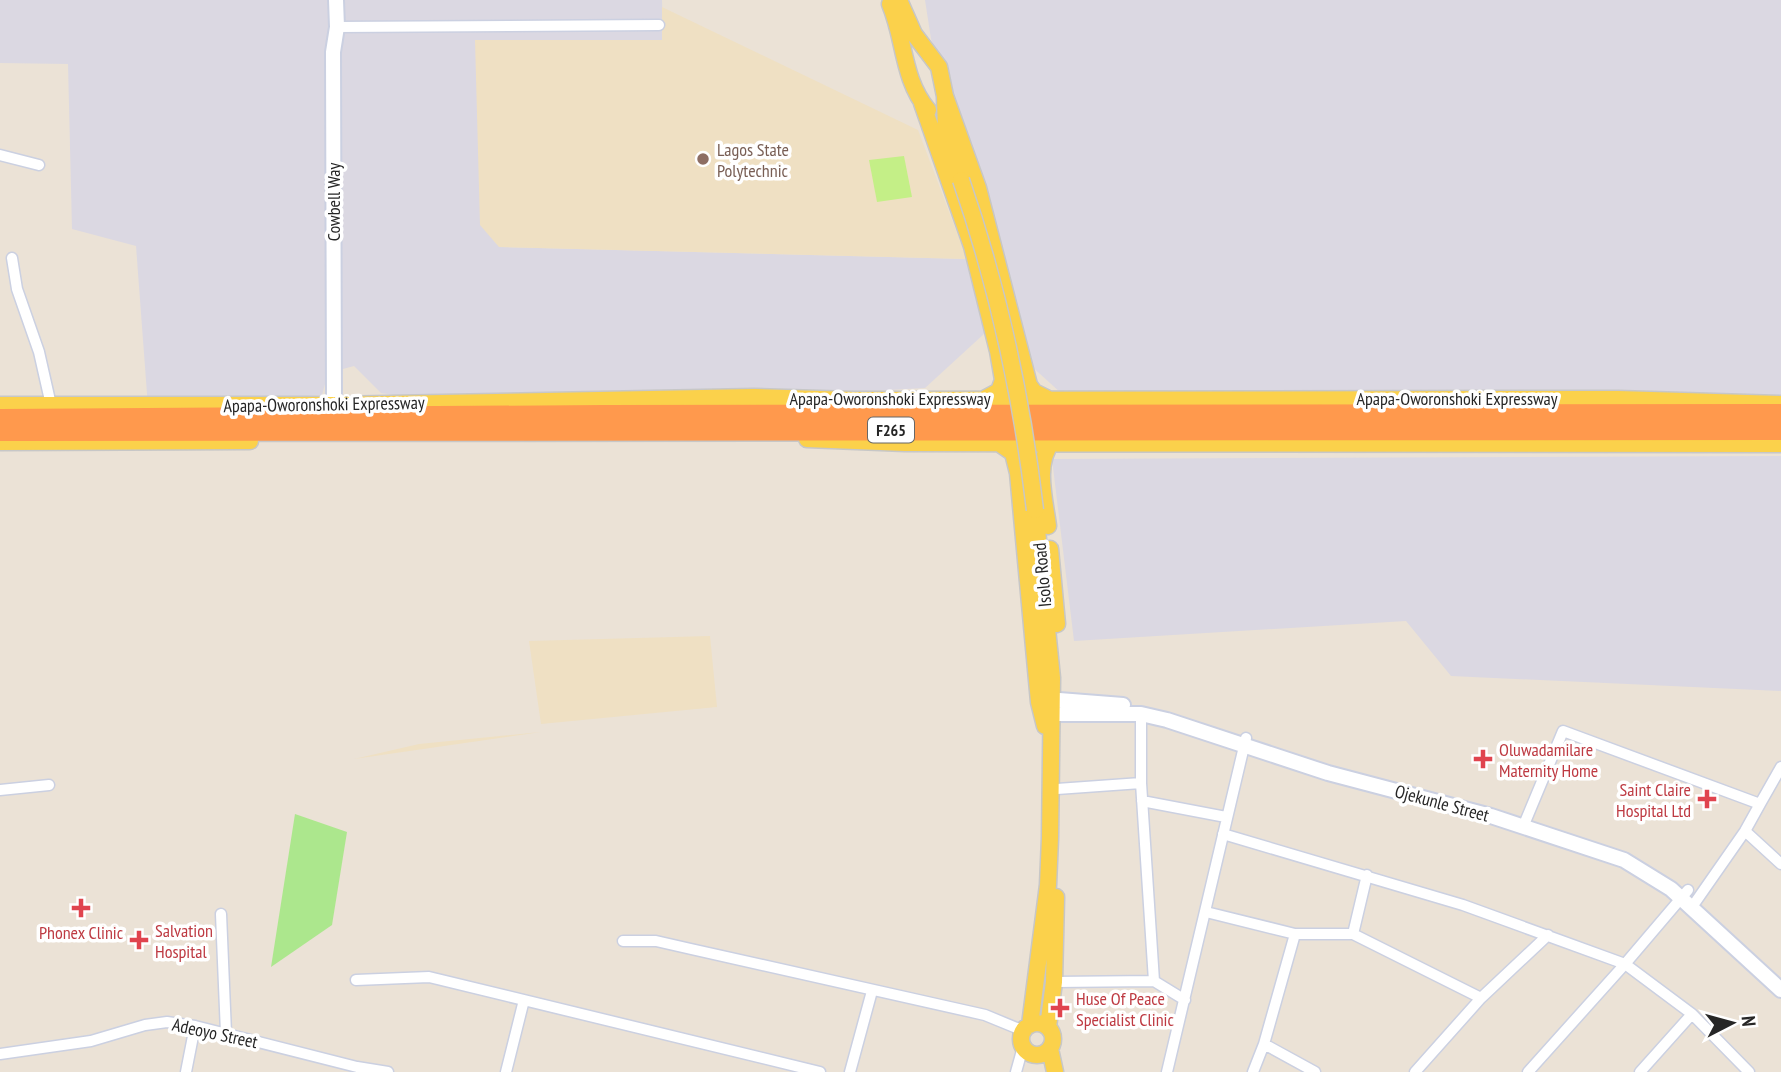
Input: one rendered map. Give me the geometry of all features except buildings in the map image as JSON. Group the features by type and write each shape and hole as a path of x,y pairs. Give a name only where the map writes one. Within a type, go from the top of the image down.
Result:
{"highway":[{"name":"Apapa-Oworonshoki Expressway","path":"0,418 604,414 1781,413"},
{"name":"Apapa-Oworonshoki Expressway","path":"0,432 1781,431"}],"main road":[{"path":"889,0 896,18 911,84 946,134"},
{"path":"899,0 914,34 939,67 944,91 984,210 1029,385 1034,392 1048,399"},
{"path":"905,61 913,50 927,49"},
{"path":"920,100 944,91"},
{"path":"944,91 946,134"},
{"path":"920,100 972,246 998,351 1002,385 995,395 984,399"},
{"name":"Isolo Road","path":"946,134 981,237 1017,386 1035,510 1052,678 1048,885 1026,1034"},
{"name":"Apapa-Oworonshoki Expressway","path":"0,405 334,405 754,397 853,400 1618,399 1781,404"},
{"name":"Apapa-Oworonshoki Expressway","path":"0,442 770,438 884,443 1781,444"},
{"path":"1043,1072 1044,1052 1054,1040 1048,1027 1054,982 1058,789 1058,638 1043,470 1046,449 1052,442"},
{"path":"1000,443 1013,453 1018,473 1039,702 1051,744"},
{"path":"1052,678 1059,707"},
{"path":"1044,1052 1030,1053 1026,1034 1039,1023 1048,1027"},
{"path":"1044,1052 1055,1072"}],"street":[{"name":"Cowbell Way","path":"334,405 333,44 337,27 336,0"},
{"path":"337,27 659,25"},
{"path":"0,155 39,165"},
{"path":"12,258 18,289 39,352 51,405"},
{"name":"Ojekunle Street","path":"1059,707 1141,714 1245,742"},
{"name":"Ojekunle Street","path":"1059,707 1151,708 1190,719 1328,773 1525,823 1624,860 1690,899 1781,978"},
{"path":"1141,714 1141,783 1154,981"},
{"path":"1525,823 1563,731 1760,804"},
{"path":"1167,1072 1245,742"},
{"path":"1528,1072 1625,964 1690,899 1745,831 1781,767"},
{"path":"1058,789 1141,783"},
{"path":"0,790 49,785"},
{"path":"1142,801 1226,817"},
{"path":"1745,831 1781,864"},
{"path":"1223,834 1463,905 1625,964 1692,1014 1749,1072"},
{"path":"1353,934 1367,875"},
{"name":"Ojekunle Street","path":"1690,899 1781,990"},
{"path":"1206,912 1296,934 1353,934 1481,998"},
{"path":"221,914 226,1033"},
{"path":"1253,1072 1264,1044 1296,934"},
{"path":"1415,1072 1481,998 1548,935"},
{"path":"623,941 656,941 985,1015 1026,1034 1016,1072"},
{"path":"356,980 423,976 820,1072"},
{"path":"1054,982 1154,981 1185,1000"},
{"path":"850,1072 872,991"},
{"path":"506,1072 524,1000"},
{"path":"1640,1072 1692,1014"},
{"name":"Adeoyo Street","path":"0,1054 92,1041 145,1026 167,1023 195,1026 357,1067 388,1072"},
{"path":"186,1072 195,1026"},
{"path":"1264,1044 1315,1072"}],"shaded area":[{"path":"0,0 662,0 663,40 499,247 967,259 985,333 925,388 871,391 836,398 479,408 381,393 354,366 328,373 322,395 148,407 136,246 72,229 68,64 0,63"},
{"path":"925,0 1781,0 1781,403 1061,393 1029,364 965,128 931,39"},
{"name":"Lagos State Polytechnic","path":"662,7 918,130 967,259 499,247 480,225 475,40 662,40"},
{"path":"1781,456 1781,691 1451,676 1406,621 1074,641 1052,459"},
{"path":"710,636 717,707 541,724 529,641"},
{"path":"541,732 354,759 419,744"}],"green space":[{"path":"904,156 912,197 877,202 869,160"},
{"path":"295,814 347,832 332,925 271,967"}],"place":[{"name":"Lagos State Polytechnic","path":"703,159"},
{"name":"Oluwadamilare Maternity Home","path":"1483,759"},
{"name":"Saint Claire Hospital Ltd","path":"1707,799"},
{"name":"Phonex Clinic","path":"81,908"},
{"name":"Salvation Hospital","path":"139,940"},
{"name":"Huse Of Peace Specialist Clinic","path":"1060,1008"}]}
